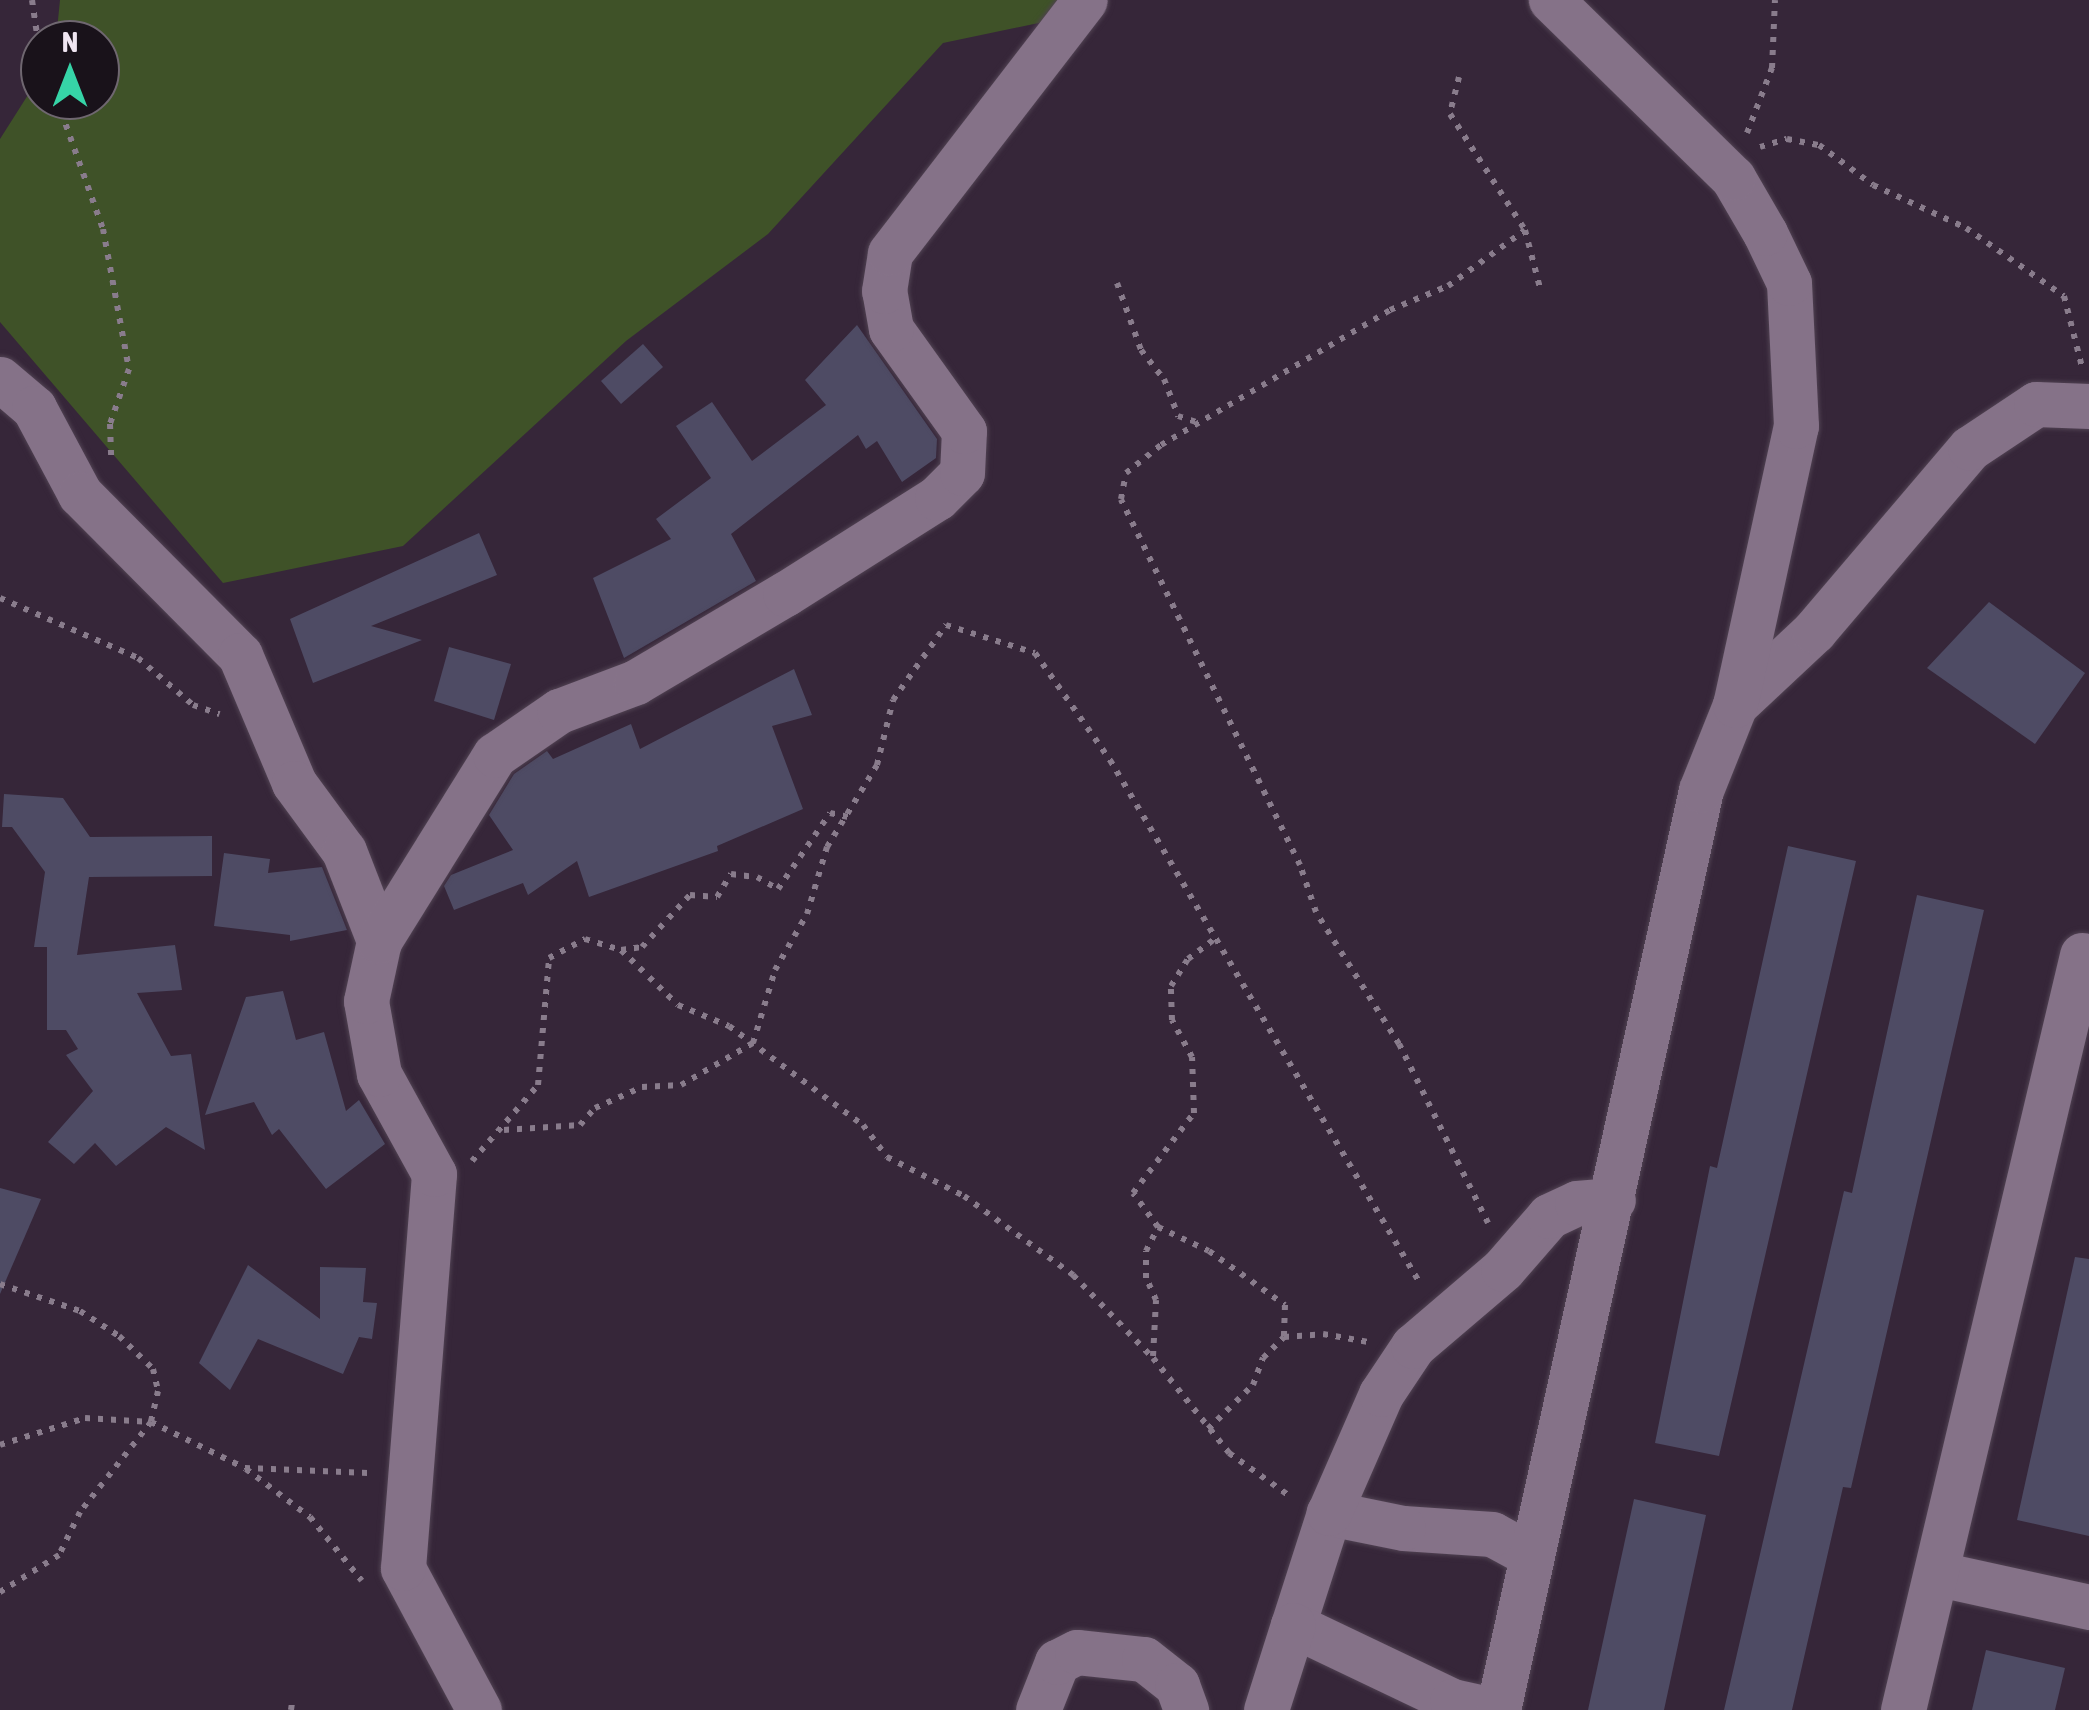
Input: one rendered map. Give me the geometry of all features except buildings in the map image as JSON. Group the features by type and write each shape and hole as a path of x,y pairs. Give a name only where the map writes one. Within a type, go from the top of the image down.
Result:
{"street":[{"path":"480,1710 403,1568 404,1506 412,1472 434,1174 379,1074 366,1002 378,942 495,756 559,711 636,682 786,594 937,498 962,473 964,431 892,329 884,291 890,254 1085,0"},
{"path":"1292,1625 1452,1701 1495,1710 1701,790 1734,705 1796,426 1798,354 1790,282 1732,167 1551,0"},
{"path":"0,379 34,408 80,494 240,655 294,783 344,851 378,942"},
{"path":"1734,705 1814,631 1970,448 2036,404 2087,395"},
{"path":"1903,1710 1939,1574 2082,954"},
{"path":"1266,1710 1329,1512 1381,1394 1407,1356 1452,1318 1549,1216 1577,1203 1612,1200"},
{"path":"1329,1512 1403,1528 1492,1534 1530,1554"},
{"path":"1939,1574 2089,1606"},
{"path":"1038,1710 1057,1662 1077,1652 1144,1659 1177,1685 1186,1710"}],"path":[{"path":"1732,167 1772,68 1776,0"},
{"path":"1459,78 1450,114 1525,230 1541,292"},
{"path":"64,120 102,229 130,369 110,424 114,525"},
{"path":"1732,167 1787,139 1819,145 1873,185 1966,228 2064,296 2087,395"},
{"path":"1515,1251 1488,1224 1399,1044 1316,912 1300,865 1121,500 1126,473 1200,423 1390,310 1448,286 1525,230"},
{"path":"1117,283 1141,350 1164,380 1178,416 1200,423"},
{"path":"0,598 138,658 193,704 230,717 280,750"},
{"path":"504,1130 580,1126 595,1108 642,1087 681,1085 753,1043 774,970 807,914 827,847 877,765 893,700 946,625 1035,653 1046,668 1218,936 1266,1030 1290,1056 1429,1302 1452,1318"},
{"path":"433,1185 445,1184 504,1130 538,1085 549,958 585,940 621,950 642,947 690,895 717,897 731,874 757,877 778,889 830,814 848,817"},
{"path":"1218,936 1188,959 1171,986 1172,1020 1192,1058 1194,1113 1134,1193 1158,1227 1210,1252 1285,1306 1284,1337"},
{"path":"621,950 678,1005 753,1043 863,1126 887,1157 964,1196 1074,1275 1153,1358 1208,1429 1267,1482 1329,1512"},
{"path":"1153,1358 1156,1300 1146,1278 1146,1252 1158,1227"},
{"path":"0,1284 80,1312 119,1336 153,1369 158,1390 150,1422 80,1512 59,1555 0,1592"},
{"path":"1208,1429 1253,1385 1262,1358 1284,1337 1322,1334 1407,1356"},
{"path":"0,1444 85,1418 150,1422 245,1468 310,1517 363,1582 400,1601 403,1568"},
{"path":"245,1468 412,1472"}],"green space":[{"path":"60,0 1069,0 1058,19 943,43 768,234 626,341 403,546 223,583 0,322 0,139 20,108 20,120 120,120 120,20 58,20"}]}
